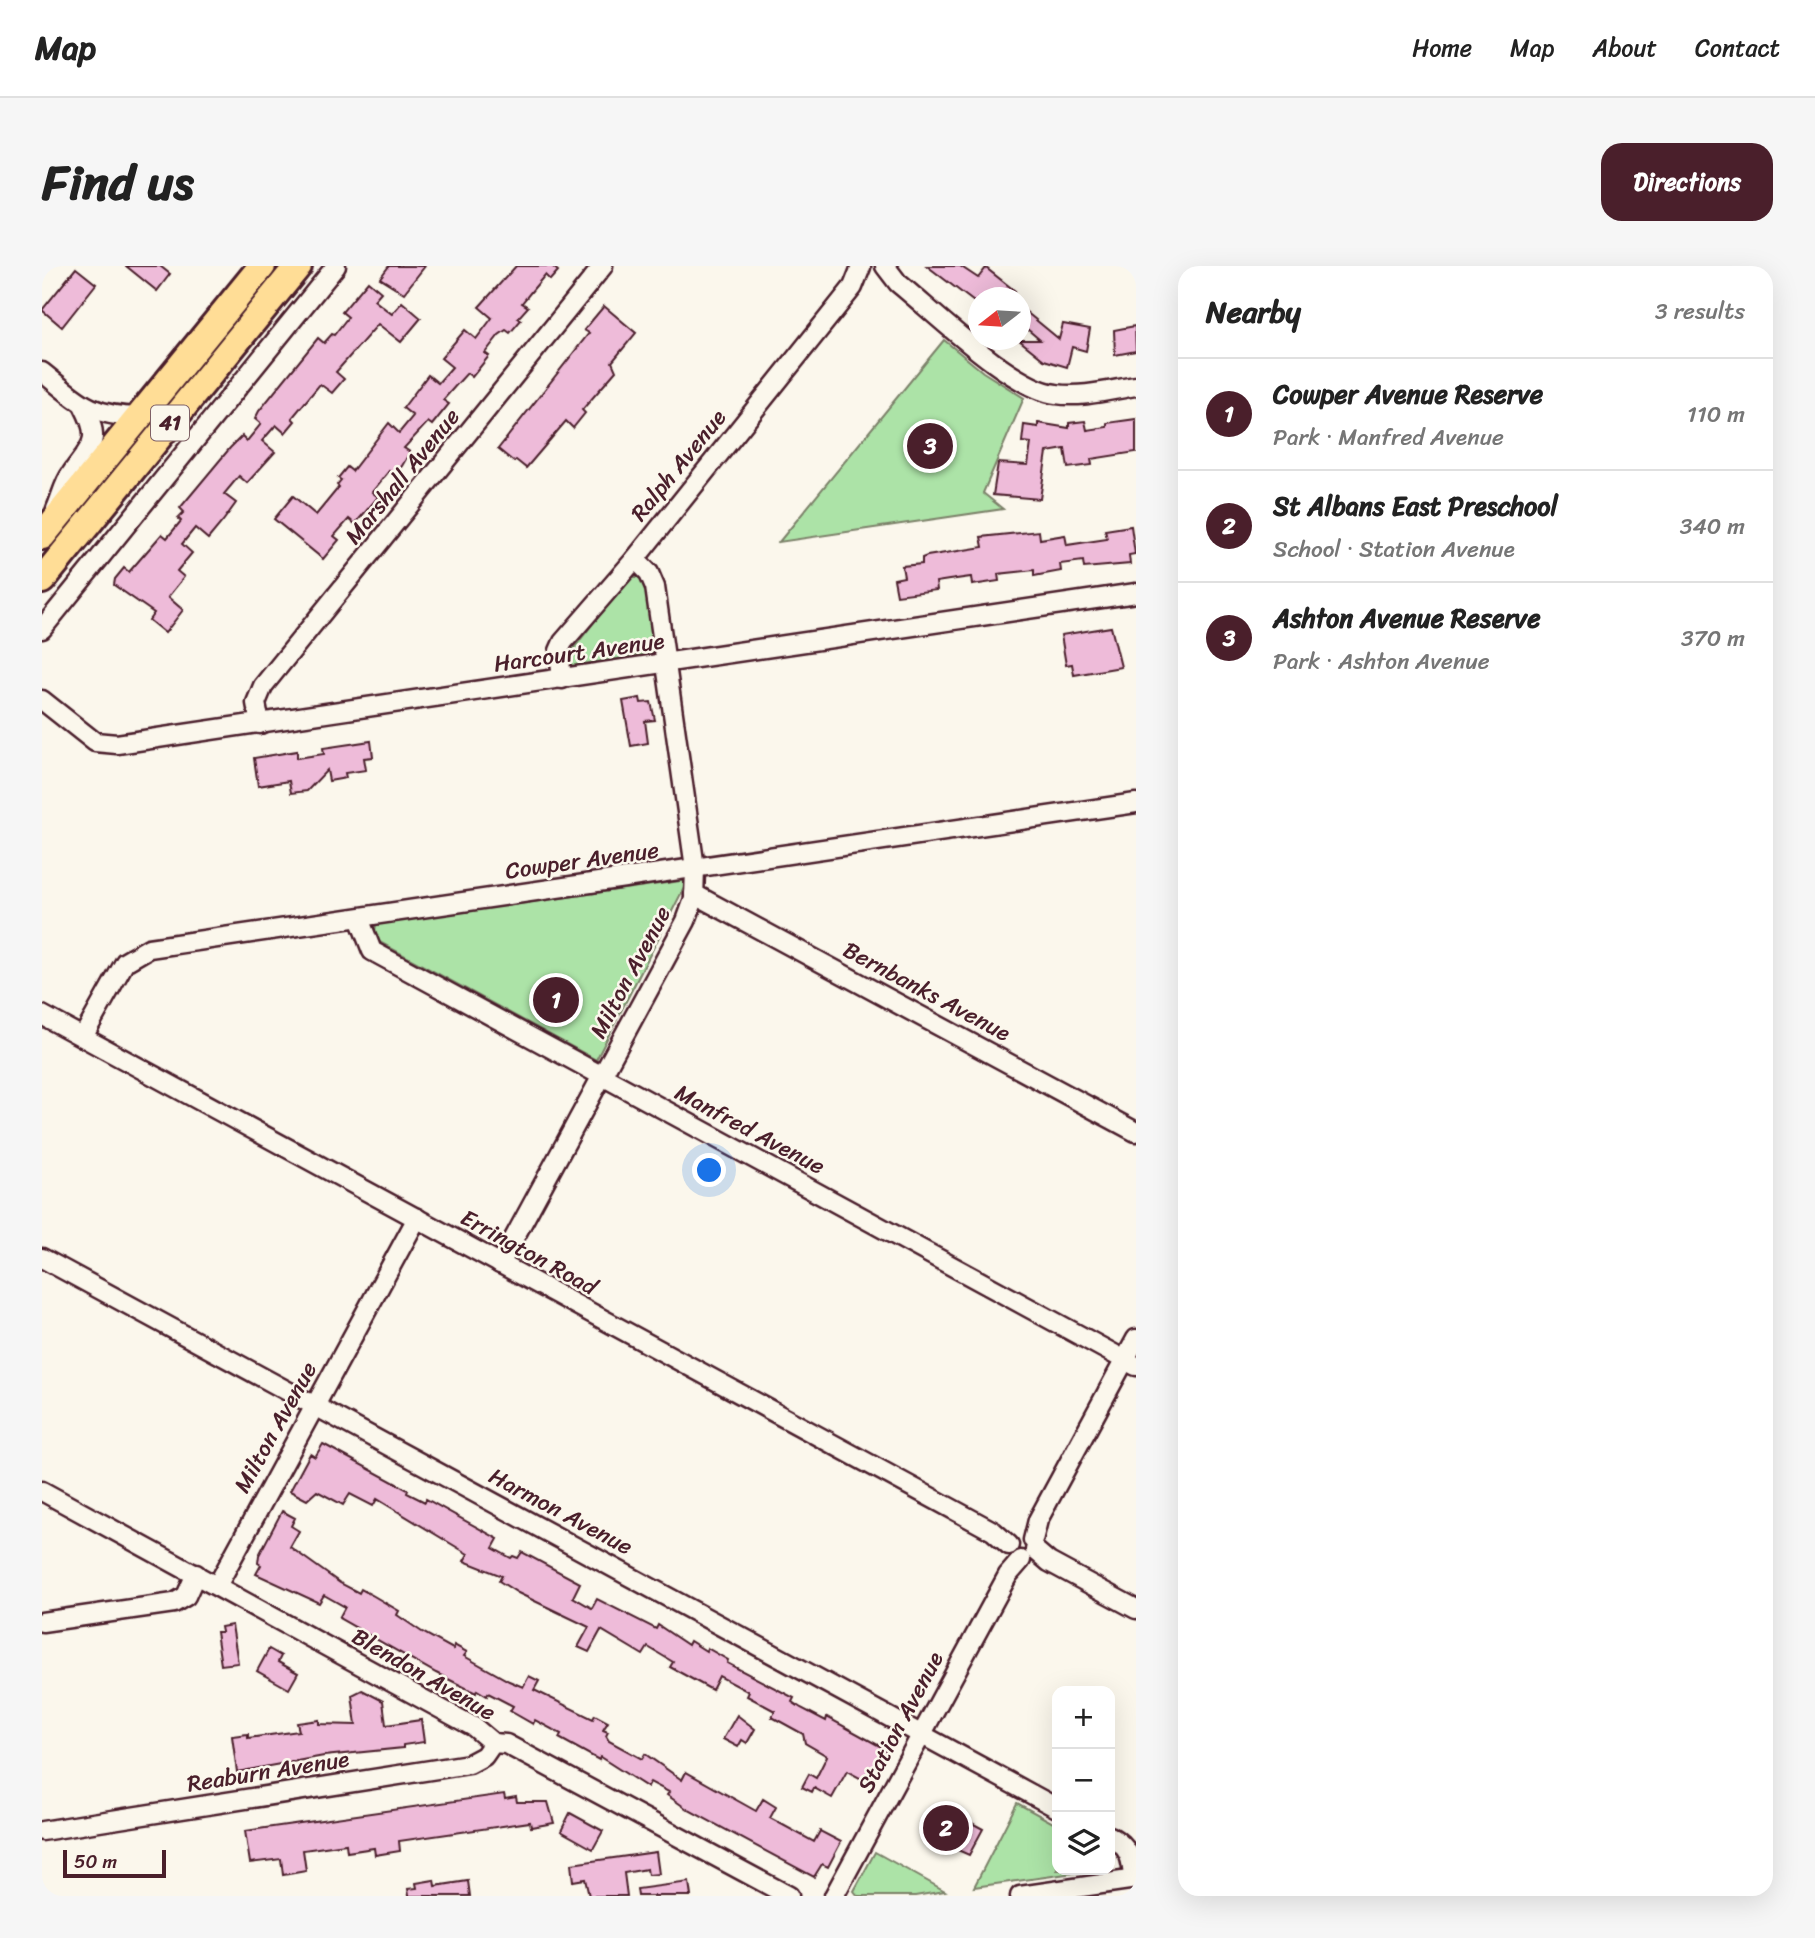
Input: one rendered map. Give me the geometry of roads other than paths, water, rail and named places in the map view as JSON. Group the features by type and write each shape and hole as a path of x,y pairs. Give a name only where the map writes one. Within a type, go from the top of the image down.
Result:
{"main road":[{"path":"264,266 281,266"},
{"name":"41","path":"46,530 264,266"},
{"name":"41","path":"42,580 298,266"},
{"path":"138,417 141,458"}],"street":[{"path":"42,629 336,266"},
{"name":"Marshall Avenue","path":"260,724 256,703 262,686 603,266"},
{"path":"873,269 898,283 1007,372 1034,387 1054,394 1078,395 1136,386"},
{"name":"Ralph Avenue","path":"562,679 559,652 563,642 635,559 853,287 873,269"},
{"path":"42,372 84,407 108,415 138,417"},
{"path":"46,530 69,476 94,442 94,427 84,407"},
{"name":"Milton Avenue","path":"500,1264 686,921 694,894 695,868 655,587 649,573 635,559"},
{"name":"Harcourt Avenue","path":"42,700 86,737 106,745 1136,593"},
{"name":"Cowper Avenue","path":"83,1037 116,977 134,954 149,948 1136,803"},
{"name":"Bernbanks Avenue","path":"694,894 1136,1132"},
{"name":"Manfred Avenue","path":"359,918 372,951 1130,1363"},
{"name":"Errington Road","path":"42,1015 1136,1609"},
{"name":"Milton Avenue","path":"217,1586 416,1218"},
{"name":"Harmon Avenue","path":"42,1258 1052,1805"},
{"name":"Station Avenue","path":"834,1895 1022,1547 1130,1363 1136,1339"},
{"name":"Blendon Avenue","path":"42,1491 474,1727 494,1743 506,1744 785,1895"},
{"path":"42,1622 174,1603 186,1596 197,1574"},
{"name":"Reaburn Avenue","path":"42,1831 469,1764 484,1756 494,1743"},
{"path":"1020,1896 1134,1879 1130,1855 1115,1840"}],"place":[{"name":"Ashton Avenue Reserve","path":"930,446"},
{"name":"Cowper Avenue Reserve","path":"556,1000"},
{"name":"St Albans East Preschool","path":"946,1828"}]}
